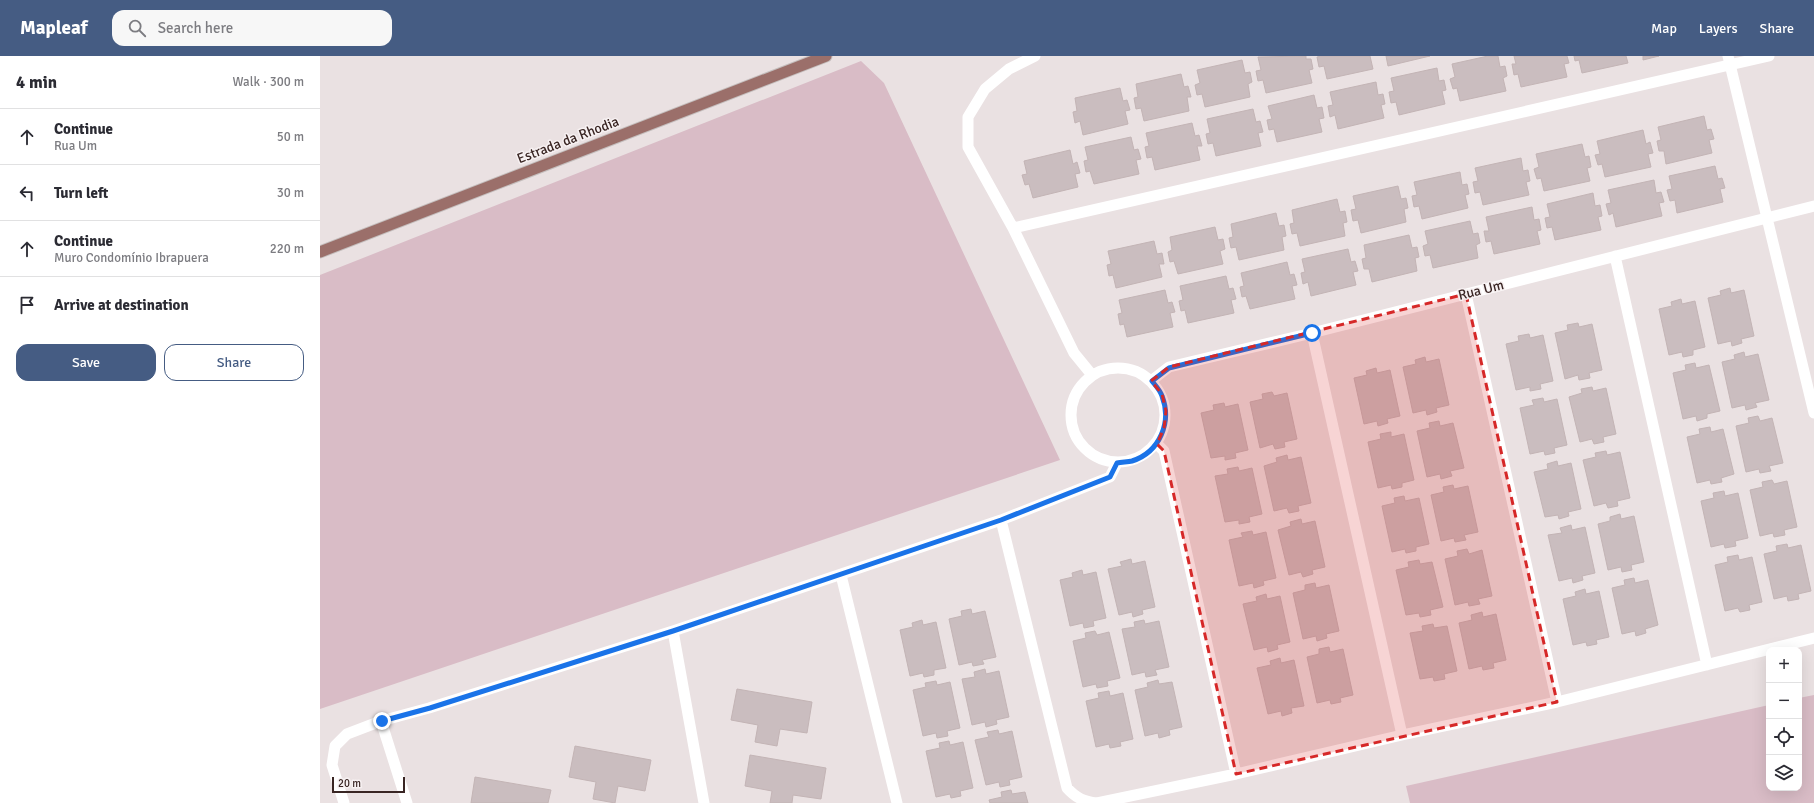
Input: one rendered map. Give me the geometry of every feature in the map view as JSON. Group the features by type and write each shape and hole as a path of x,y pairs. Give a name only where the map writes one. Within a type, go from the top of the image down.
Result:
{"main road":[{"name":"Estrada da Rhodia","path":"320,252 826,56"}],"street":[{"path":"1035,56 1009,69 985,89 968,117 968,147 1013,228 1074,353 1092,375"},
{"path":"1013,228 1729,61 1770,56"},
{"path":"1729,61 1814,413"},
{"name":"Rua Um","path":"1152,381 1169,368 1814,206"},
{"path":"1614,256 1707,665"},
{"path":"1466,294 1557,702"},
{"path":"1312,333 1402,735"},
{"path":"1112,368 1133,370 1152,381 1162,394 1166,411 1164,428 1157,444 1146,454 1132,461 1117,463 1100,460 1086,450 1076,437 1071,420 1072,403 1080,388 1092,375 1112,368"},
{"path":"1157,444 1164,451 1236,774"},
{"path":"344,803 332,765 335,746 346,734 382,721 430,708 673,631 1001,520 1110,477 1117,463"},
{"path":"1001,520 1067,788 1075,797 1084,801 1098,803 1236,774 1402,735 1557,702 1814,638"},
{"path":"841,575 898,803"},
{"path":"673,631 704,803"},
{"path":"382,721 407,803"}],"highlighted area":[{"path":"1466,294 1557,702 1236,774 1164,451 1157,444 1164,428 1166,411 1162,394 1151,381 1169,367"}],"shaded area":[{"path":"861,61 884,83 1060,460 320,709 320,275"},
{"path":"1814,695 1814,803 1410,803 1406,786 1766,706 1766,791 1802,791 1802,697"}],"building":[{"path":"1306,56 1306,59 1311,59 1313,69 1309,70 1312,83 1266,93 1263,80 1258,81 1256,71 1261,70 1258,57"},
{"path":"1370,56 1373,69 1327,79 1324,66 1319,67 1317,57"},
{"path":"1386,56 1430,56 1388,66"},
{"path":"1488,56 1498,56 1500,67 1505,66 1507,76 1503,78 1506,91 1460,101 1457,88 1453,89 1450,79 1455,77 1452,64"},
{"path":"1514,56 1567,56 1569,63 1564,64 1567,77 1521,87 1518,74 1514,75 1512,64 1516,64"},
{"path":"1574,56 1626,56 1628,63 1582,73 1579,60 1575,61"},
{"path":"1643,56 1659,56 1643,60"},
{"path":"1242,60 1245,73 1250,72 1252,82 1248,84 1250,97 1205,107 1202,94 1197,95 1195,85 1200,83 1197,70"},
{"path":"1437,68 1439,81 1444,80 1446,90 1442,91 1445,104 1399,115 1396,102 1391,103 1389,92 1394,91 1391,78"},
{"path":"1181,74 1184,87 1188,86 1191,97 1187,97 1189,111 1144,121 1141,108 1136,109 1134,98 1138,97 1136,84"},
{"path":"1376,82 1378,95 1383,94 1385,104 1381,105 1384,118 1338,129 1335,115 1330,117 1328,106 1333,105 1330,92"},
{"path":"1120,88 1123,101 1127,100 1130,110 1125,111 1128,124 1083,135 1080,121 1075,123 1073,112 1077,111 1075,98"},
{"path":"1314,95 1317,108 1322,107 1324,118 1319,119 1322,132 1277,142 1274,129 1269,130 1267,120 1272,119 1268,106"},
{"path":"1253,109 1256,122 1260,121 1263,132 1258,133 1261,146 1216,156 1213,143 1208,144 1206,134 1210,133 1207,119"},
{"path":"1704,116 1707,130 1711,129 1714,139 1709,140 1712,153 1666,164 1664,151 1659,151 1657,141 1661,140 1658,127"},
{"path":"1192,123 1195,136 1199,135 1202,146 1197,146 1200,160 1155,170 1152,157 1147,158 1145,147 1149,146 1146,133"},
{"path":"1643,130 1646,144 1650,142 1653,153 1648,154 1651,167 1605,177 1602,164 1598,165 1595,155 1600,154 1597,141"},
{"path":"1131,137 1134,150 1138,149 1141,159 1136,160 1139,174 1094,184 1090,171 1086,172 1084,161 1088,160 1085,147"},
{"path":"1582,144 1585,157 1589,156 1591,167 1587,168 1590,181 1544,191 1541,178 1537,179 1534,169 1539,167 1536,154"},
{"path":"1070,150 1073,164 1077,162 1080,173 1075,174 1078,187 1033,198 1029,184 1025,185 1022,175 1027,174 1024,161"},
{"path":"1521,158 1523,171 1528,170 1530,181 1526,182 1529,195 1483,205 1480,192 1475,193 1473,182 1478,181 1475,168"},
{"path":"1715,166 1718,179 1722,178 1725,188 1720,189 1723,202 1677,213 1675,200 1670,201 1667,190 1672,189 1669,176"},
{"path":"1460,172 1462,185 1467,184 1469,194 1465,195 1468,208 1422,219 1419,206 1414,207 1412,196 1417,195 1414,182"},
{"path":"1654,180 1656,193 1661,192 1664,202 1659,203 1662,216 1616,227 1613,213 1609,215 1606,204 1611,203 1608,190"},
{"path":"1398,186 1401,199 1406,198 1408,208 1404,209 1406,222 1361,233 1358,220 1353,221 1351,210 1356,209 1353,196"},
{"path":"1593,193 1595,206 1600,205 1602,216 1598,217 1601,230 1555,240 1552,227 1547,228 1545,218 1550,217 1547,204"},
{"path":"1337,199 1340,212 1345,211 1347,222 1343,223 1345,236 1300,246 1297,233 1292,234 1290,224 1294,223 1292,210"},
{"path":"1532,207 1534,220 1539,219 1541,230 1537,231 1540,244 1494,254 1491,241 1486,242 1484,231 1489,231 1486,217"},
{"path":"1276,213 1279,226 1284,225 1286,236 1282,237 1284,250 1239,260 1236,247 1231,248 1229,238 1233,237 1231,224"},
{"path":"1470,221 1473,234 1478,233 1480,243 1476,245 1478,258 1433,268 1430,255 1425,256 1423,246 1428,244 1425,231"},
{"path":"1215,227 1218,240 1223,239 1225,249 1220,251 1223,264 1178,274 1174,261 1170,262 1168,252 1172,250 1170,237"},
{"path":"1409,235 1412,248 1417,247 1419,257 1415,258 1417,271 1372,282 1369,269 1364,269 1362,259 1366,258 1364,245"},
{"path":"1154,241 1157,254 1162,253 1164,264 1159,264 1162,277 1116,288 1113,275 1109,276 1107,265 1111,264 1108,251"},
{"path":"1348,249 1351,262 1355,261 1358,271 1353,272 1356,285 1311,296 1308,282 1303,284 1301,273 1305,272 1302,259"},
{"path":"1287,262 1290,275 1294,274 1297,285 1292,286 1295,299 1250,309 1246,296 1242,297 1240,287 1244,286 1241,273"},
{"path":"1226,276 1229,289 1233,288 1236,299 1231,300 1234,313 1188,323 1185,310 1181,311 1179,301 1183,300 1180,286"},
{"path":"1730,288 1731,293 1744,290 1754,336 1741,339 1742,343 1732,346 1731,341 1718,344 1708,298 1721,295 1720,291"},
{"path":"1165,290 1168,303 1172,302 1175,312 1170,313 1173,327 1127,337 1124,324 1120,325 1118,314 1122,313 1119,300"},
{"path":"1681,299 1682,304 1695,301 1705,347 1693,350 1693,355 1683,357 1682,352 1669,355 1659,309 1672,306 1671,302"},
{"path":"1578,323 1579,327 1592,324 1602,370 1589,373 1590,378 1579,380 1578,375 1565,379 1555,333 1568,330 1567,325"},
{"path":"1529,334 1530,338 1543,335 1553,381 1540,384 1541,389 1530,391 1530,387 1516,390 1506,344 1519,341 1518,336"},
{"path":"1744,352 1745,357 1758,354 1769,400 1755,403 1757,407 1746,410 1745,405 1732,408 1722,362 1735,359 1734,355"},
{"path":"1425,357 1426,362 1439,359 1449,405 1436,408 1437,412 1427,415 1426,410 1413,413 1403,367 1416,364 1415,360"},
{"path":"1695,363 1696,368 1709,365 1720,411 1707,414 1707,418 1697,421 1696,416 1683,419 1673,373 1686,370 1685,365"},
{"path":"1376,368 1377,373 1390,370 1400,416 1387,419 1388,423 1378,426 1377,421 1364,424 1354,378 1367,375 1366,371"},
{"path":"1592,387 1593,391 1606,388 1616,434 1603,437 1604,442 1594,444 1592,439 1580,442 1569,397 1582,393 1581,389"},
{"path":"1272,392 1274,396 1287,393 1297,439 1284,442 1285,447 1275,449 1273,444 1260,448 1250,402 1263,399 1262,394"},
{"path":"1543,398 1544,402 1557,399 1567,445 1554,448 1555,453 1545,455 1544,451 1530,454 1520,408 1534,405 1532,400"},
{"path":"1224,403 1225,407 1238,404 1248,450 1235,453 1236,458 1225,460 1225,456 1211,458 1201,413 1214,410 1213,405"},
{"path":"1758,416 1760,421 1772,418 1783,463 1769,466 1771,471 1760,473 1759,469 1746,472 1736,426 1749,423 1748,418"},
{"path":"1439,421 1440,426 1453,423 1464,468 1450,471 1452,476 1441,479 1440,474 1427,477 1417,431 1430,428 1429,423"},
{"path":"1710,427 1711,432 1723,429 1734,474 1721,478 1722,482 1711,484 1710,480 1697,483 1687,437 1700,434 1699,429"},
{"path":"1391,432 1391,437 1404,434 1414,480 1402,483 1402,487 1392,489 1391,485 1378,488 1368,442 1381,439 1380,434"},
{"path":"1606,451 1607,455 1620,452 1630,498 1617,501 1618,506 1608,508 1606,503 1594,506 1583,460 1596,457 1595,453"},
{"path":"1287,455 1288,460 1301,457 1311,503 1298,506 1299,511 1289,513 1287,508 1274,511 1264,466 1277,462 1276,458"},
{"path":"1557,461 1558,466 1571,463 1581,509 1568,512 1569,516 1559,519 1558,515 1545,517 1534,472 1548,469 1547,464"},
{"path":"1238,467 1239,471 1252,468 1262,514 1249,517 1250,522 1239,524 1239,520 1225,522 1215,476 1228,474 1227,469"},
{"path":"1772,480 1774,484 1787,481 1797,527 1784,530 1785,535 1774,537 1773,533 1760,536 1750,490 1763,487 1762,482"},
{"path":"1453,485 1454,489 1468,486 1478,532 1464,535 1466,540 1455,542 1454,538 1441,541 1431,495 1444,492 1443,487"},
{"path":"1724,491 1725,496 1738,493 1748,538 1735,541 1736,546 1725,548 1724,544 1711,547 1701,501 1714,498 1713,493"},
{"path":"1404,496 1405,501 1419,498 1429,544 1416,547 1416,551 1406,553 1405,549 1392,552 1382,506 1395,503 1394,498"},
{"path":"1620,514 1621,519 1634,516 1644,562 1631,565 1632,570 1622,572 1621,567 1608,570 1598,524 1610,521 1610,517"},
{"path":"1301,519 1302,524 1315,521 1325,567 1312,570 1313,574 1303,577 1301,572 1289,575 1278,530 1291,526 1290,522"},
{"path":"1571,525 1572,530 1585,527 1595,573 1582,576 1583,580 1573,583 1572,578 1559,581 1548,535 1562,533 1560,528"},
{"path":"1252,531 1253,535 1266,532 1276,578 1263,581 1264,585 1254,588 1253,583 1239,586 1229,540 1243,537 1241,533"},
{"path":"1787,544 1788,548 1801,545 1811,591 1798,594 1799,599 1788,601 1787,596 1774,599 1764,554 1777,551 1776,546"},
{"path":"1467,549 1469,554 1482,550 1492,596 1478,599 1480,604 1469,606 1468,602 1455,605 1445,559 1458,556 1457,551"},
{"path":"1738,555 1739,560 1752,557 1762,602 1749,605 1750,610 1740,612 1738,608 1725,611 1715,565 1728,562 1727,557"},
{"path":"1131,559 1132,564 1145,561 1155,607 1142,610 1143,614 1133,617 1132,612 1119,615 1108,569 1122,566 1120,562"},
{"path":"1419,560 1420,564 1432,562 1443,607 1430,610 1431,615 1420,617 1419,613 1406,615 1396,570 1409,567 1408,562"},
{"path":"1082,570 1083,575 1096,572 1106,618 1093,621 1094,626 1084,628 1083,623 1070,626 1060,580 1073,577 1072,573"},
{"path":"1634,578 1635,583 1648,580 1658,625 1645,629 1646,633 1636,636 1635,631 1622,634 1612,588 1625,585 1624,580"},
{"path":"1315,583 1316,588 1329,585 1339,631 1326,634 1327,638 1317,641 1316,636 1303,639 1293,593 1305,590 1305,585"},
{"path":"1585,589 1586,594 1599,591 1609,637 1596,640 1597,644 1587,646 1586,642 1573,645 1563,599 1576,596 1575,592"},
{"path":"1266,594 1267,599 1280,596 1290,642 1277,645 1278,649 1268,652 1267,647 1254,650 1243,604 1257,601 1256,597"},
{"path":"971,609 972,614 985,611 996,657 982,660 984,664 973,666 972,662 959,665 949,619 962,616 961,611"},
{"path":"1482,612 1483,617 1496,614 1506,660 1493,663 1494,668 1483,670 1482,666 1469,669 1459,623 1472,620 1471,615"},
{"path":"922,620 923,625 936,622 946,668 934,670 934,675 924,677 923,673 910,676 900,630 913,627 912,623"},
{"path":"1144,620 1145,624 1159,621 1169,667 1155,670 1157,675 1146,677 1145,672 1132,675 1122,629 1135,627 1134,622"},
{"path":"1433,624 1434,628 1447,626 1457,671 1444,674 1445,679 1434,681 1433,677 1420,679 1410,633 1423,631 1422,626"},
{"path":"1095,631 1097,635 1109,632 1120,678 1107,681 1108,686 1097,688 1096,684 1083,687 1073,641 1086,638 1085,633"},
{"path":"1329,647 1330,652 1343,649 1353,695 1340,698 1341,702 1331,704 1330,700 1317,703 1307,657 1319,654 1319,649"},
{"path":"1280,658 1281,663 1294,660 1304,706 1291,708 1292,713 1282,716 1281,711 1268,714 1257,668 1271,665 1270,661"},
{"path":"985,669 986,674 999,671 1009,717 996,720 997,724 986,727 985,722 972,725 962,679 975,677 974,672"},
{"path":"1158,680 1159,684 1172,682 1182,727 1169,730 1170,735 1159,738 1158,733 1145,736 1135,690 1148,687 1147,683"},
{"path":"936,681 937,685 950,682 960,728 947,731 948,736 937,738 936,733 923,736 913,690 926,687 925,683"},
{"path":"737,689 812,702 807,733 780,729 777,746 755,742 758,725 731,720"},
{"path":"1109,691 1110,696 1123,693 1133,739 1120,742 1121,746 1110,748 1109,744 1096,747 1086,701 1099,698 1098,693"},
{"path":"998,730 999,734 1012,731 1022,777 1009,780 1010,785 1000,787 999,782 986,785 975,740 989,737 987,732"},
{"path":"949,741 950,745 963,742 973,788 960,791 961,796 951,798 950,794 936,797 926,751 940,748 939,743"},
{"path":"575,746 651,760 645,791 618,786 615,803 593,799 596,782 569,777"},
{"path":"750,755 826,768 821,799 793,795 792,803 770,803 772,791 745,786"},
{"path":"475,777 551,790 548,803 471,803"},
{"path":"1011,790 1012,794 1025,792 1028,803 990,803 989,800 1002,797 1001,792"}],"route":[{"path":"382,721 430,708 673,631 841,575 1001,520 1110,477 1117,463 1132,461 1146,454 1157,444 1164,428 1166,411 1162,394 1152,381 1169,368 1312,333"}]}
